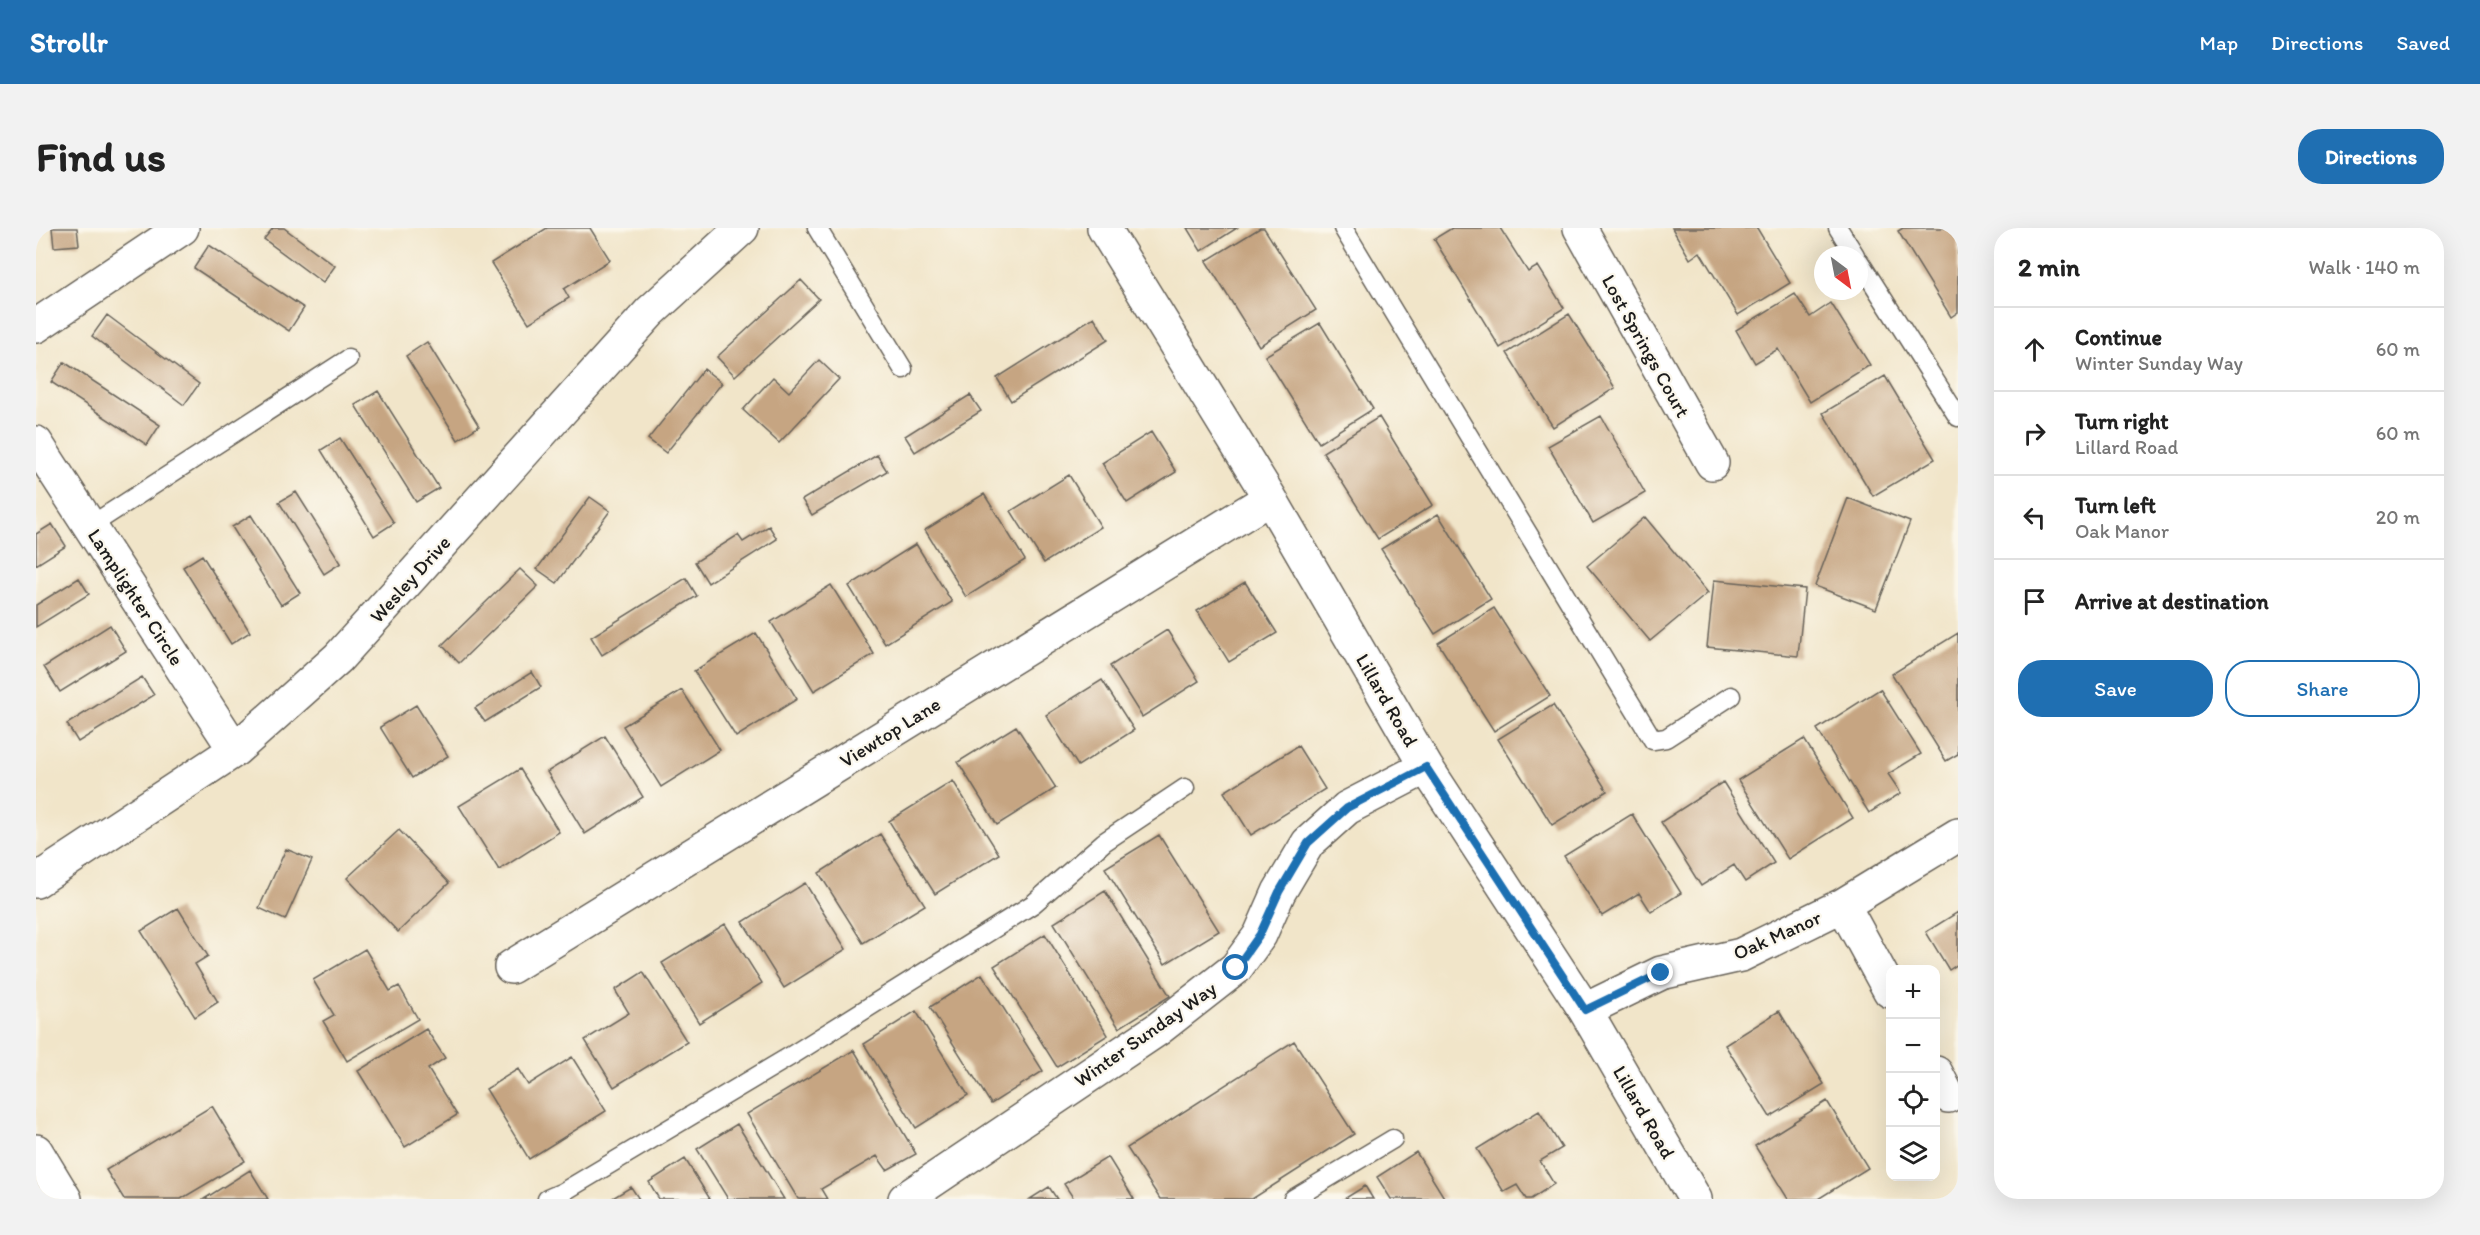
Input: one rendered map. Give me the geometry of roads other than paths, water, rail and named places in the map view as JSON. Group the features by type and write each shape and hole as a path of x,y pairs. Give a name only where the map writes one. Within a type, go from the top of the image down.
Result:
{"street":[{"path":"36,326 183,228"},
{"name":"Wesley Drive","path":"36,881 235,750 338,658 650,312 742,228"},
{"name":"Lillard Road","path":"1104,228 1270,498 1426,767 1585,1010 1684,1195"},
{"name":"Lost Springs Court","path":"1580,228 1712,463"},
{"name":"Lamplighter Circle","path":"36,443 235,750"},
{"name":"Viewtop Lane","path":"511,966 1270,498"},
{"name":"Winter Sunday Way","path":"905,1199 1158,1029 1236,968 1260,934 1279,892 1308,843 1347,808 1426,767"},
{"name":"Oak Manor","path":"1585,1010 1661,973 1741,955 1843,905 1958,835"},
{"path":"1843,905 1886,984"},
{"path":"36,1151 65,1199"}],"lane":[{"path":"817,228 903,369"},
{"path":"1342,228 1653,740 1666,738 1731,696"},
{"path":"1838,228 1849,246"},
{"path":"1868,275 1958,417"},
{"path":"90,526 348,359"},
{"path":"547,1199 563,1192 794,1054 1033,904 1104,842 1185,788"},
{"path":"1293,1199 1393,1139"}]}
